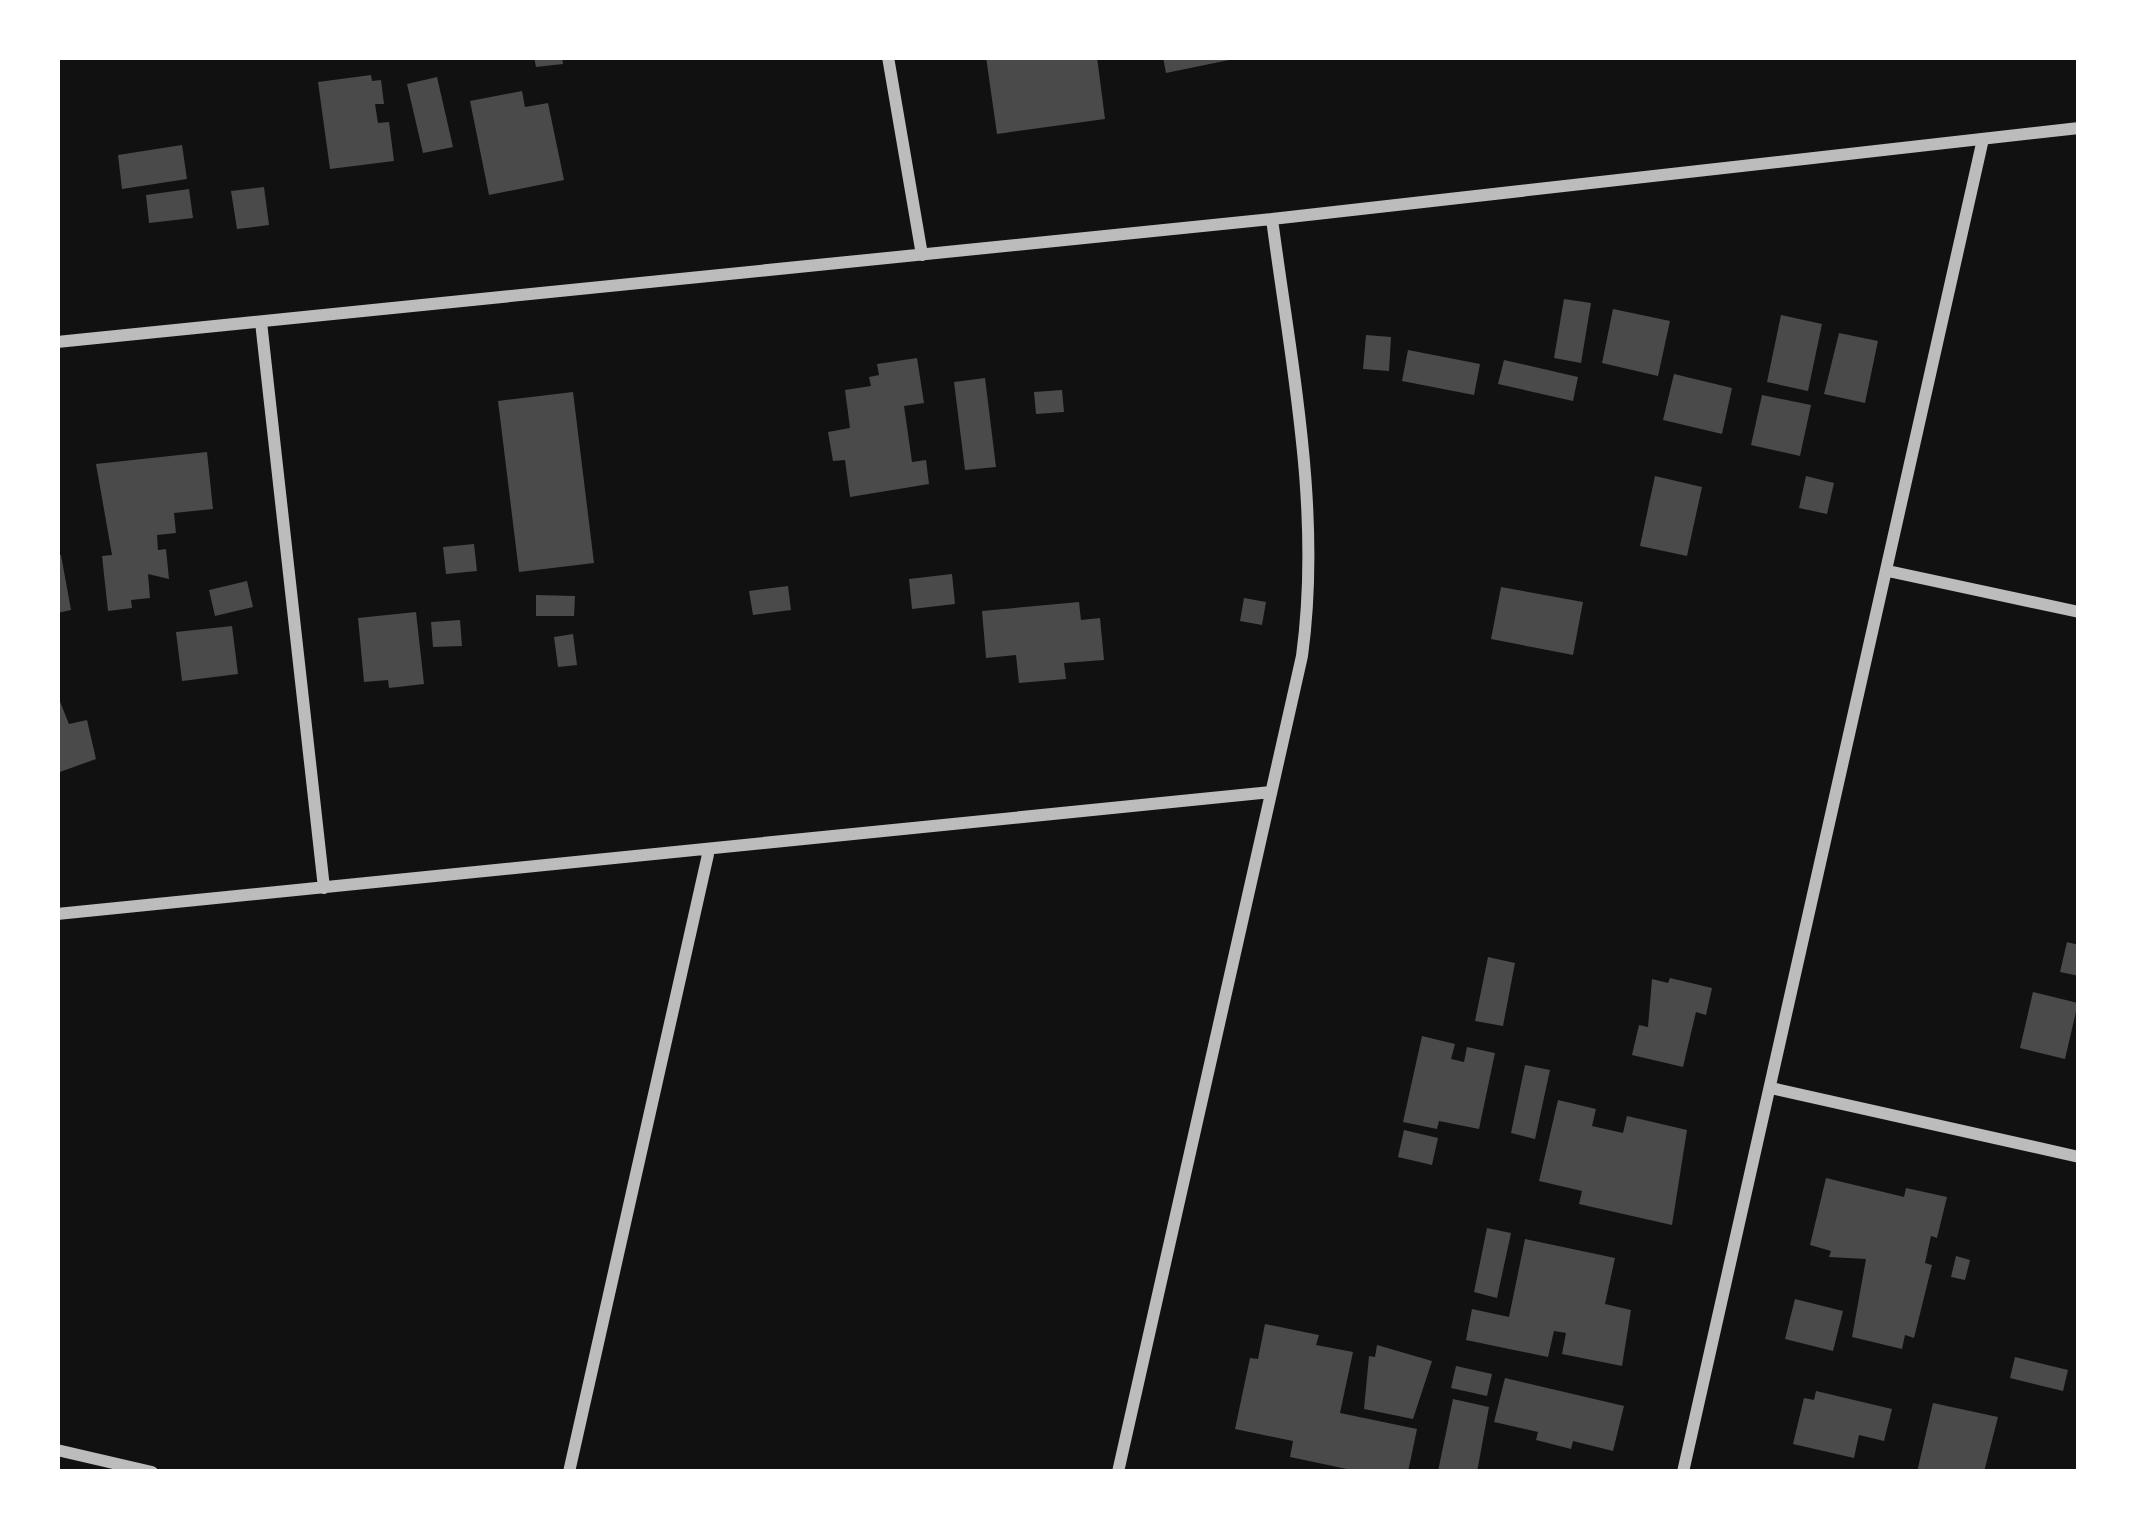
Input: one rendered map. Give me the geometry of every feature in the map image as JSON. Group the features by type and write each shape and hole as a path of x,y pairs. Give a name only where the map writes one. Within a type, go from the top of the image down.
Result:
{"street":[{"path":"888,57 922,255"},
{"path":"57,342 1272,219 2079,128"},
{"path":"1683,1472 1983,139"},
{"path":"1118,1472 1302,656 1312,549 1272,219"},
{"path":"260,322 324,888"},
{"path":"1888,571 2079,612"},
{"path":"57,914 1271,792"},
{"path":"569,1472 709,850"},
{"path":"1771,1088 2079,1157"},
{"path":"57,1450 152,1472"}],"building":[{"path":"534,57 562,57 563,64 536,67"},
{"path":"986,57 1097,57 1105,119 997,134"},
{"path":"1163,57 1234,57 1234,59 1166,73"},
{"path":"371,75 372,81 381,80 384,104 375,104 378,123 389,122 394,161 330,169 318,82"},
{"path":"437,77 453,147 423,153 407,84"},
{"path":"522,91 525,107 548,103 564,180 489,195 470,101"},
{"path":"182,145 187,179 122,189 118,155"},
{"path":"264,187 269,225 237,229 231,191"},
{"path":"189,189 193,218 149,223 146,195"},
{"path":"1564,299 1591,303 1581,363 1554,358"},
{"path":"1613,309 1670,321 1658,376 1602,363"},
{"path":"1781,315 1822,324 1808,391 1767,382"},
{"path":"1839,333 1878,341 1865,403 1824,394"},
{"path":"1366,335 1391,337 1389,371 1363,369"},
{"path":"1408,350 1480,364 1474,395 1402,381"},
{"path":"917,358 924,403 904,406 912,462 926,460 929,484 850,497 845,460 833,461 828,432 850,428 845,390 871,386 869,377 879,375 877,364"},
{"path":"1504,360 1578,377 1573,401 1498,384"},
{"path":"1674,374 1732,388 1722,434 1663,420"},
{"path":"985,378 996,467 965,470 954,382"},
{"path":"1062,390 1064,412 1036,414 1034,392"},
{"path":"573,392 594,563 519,572 498,401"},
{"path":"1762,395 1811,405 1800,456 1751,445"},
{"path":"207,452 213,509 174,513 176,533 157,535 158,550 166,549 169,579 148,574 150,598 131,600 132,608 108,611 102,556 112,555 96,464"},
{"path":"1655,476 1702,487 1687,556 1640,546"},
{"path":"1806,476 1834,483 1827,514 1799,508"},
{"path":"474,544 477,571 446,574 443,547"},
{"path":"57,555 61,555 71,610 57,613"},
{"path":"952,574 955,604 912,609 909,579"},
{"path":"247,581 253,607 215,616 209,590"},
{"path":"788,586 791,610 753,615 749,591"},
{"path":"1501,587 1583,602 1573,655 1491,639"},
{"path":"536,595 575,596 574,616 536,616"},
{"path":"1244,598 1266,602 1262,625 1240,621"},
{"path":"1079,602 1081,620 1100,618 1104,660 1064,663 1066,679 1019,683 1016,655 986,658 982,611"},
{"path":"416,612 424,684 389,688 388,680 364,682 358,618"},
{"path":"460,620 462,646 433,647 431,622"},
{"path":"232,626 238,674 182,681 176,632"},
{"path":"573,634 577,665 558,667 554,637"},
{"path":"57,694 69,724 87,720 96,759 57,773"},
{"path":"2067,942 2079,945 2079,976 2060,972"},
{"path":"1488,957 1515,963 1503,1026 1475,1021"},
{"path":"1670,978 1712,988 1706,1015 1696,1012 1683,1067 1632,1055 1639,1025 1648,1027 1652,979 1668,983"},
{"path":"2033,992 2078,1003 2065,1059 2020,1048"},
{"path":"1422,1036 1455,1044 1451,1059 1464,1062 1467,1047 1495,1053 1479,1129 1439,1121 1437,1129 1403,1122"},
{"path":"1525,1065 1550,1070 1535,1139 1511,1133"},
{"path":"1558,1100 1596,1109 1592,1126 1623,1133 1627,1116 1687,1130 1672,1225 1579,1204 1582,1191 1539,1181"},
{"path":"1404,1130 1438,1138 1432,1165 1398,1157"},
{"path":"1826,1178 1904,1197 1906,1188 1947,1197 1937,1238 1931,1236 1925,1263 1932,1265 1914,1338 1905,1335 1902,1349 1852,1337 1866,1259 1829,1257 1831,1251 1810,1245"},
{"path":"1487,1228 1511,1233 1497,1298 1474,1292"},
{"path":"1525,1239 1615,1258 1605,1304 1631,1310 1622,1366 1562,1354 1566,1333 1554,1331 1548,1357 1466,1340 1472,1309 1509,1317"},
{"path":"1956,1256 1970,1260 1965,1280 1951,1277"},
{"path":"1795,1299 1843,1311 1833,1351 1785,1339"},
{"path":"1265,1324 1319,1335 1316,1345 1353,1352 1340,1413 1417,1429 1408,1472 1361,1472 1290,1457 1293,1441 1235,1429 1250,1358 1258,1359"},
{"path":"1377,1345 1432,1361 1413,1419 1364,1409 1369,1356 1375,1357"},
{"path":"2015,1357 2068,1370 2063,1391 2010,1378"},
{"path":"1456,1366 1492,1374 1487,1396 1451,1388"},
{"path":"1505,1378 1624,1406 1613,1451 1573,1441 1571,1449 1536,1440 1538,1432 1494,1422"},
{"path":"1816,1391 1892,1409 1884,1441 1859,1435 1854,1458 1793,1444 1804,1398 1814,1400"},
{"path":"1453,1399 1489,1407 1477,1472 1438,1471"},
{"path":"1933,1403 1998,1417 1984,1472 1917,1472"}]}
